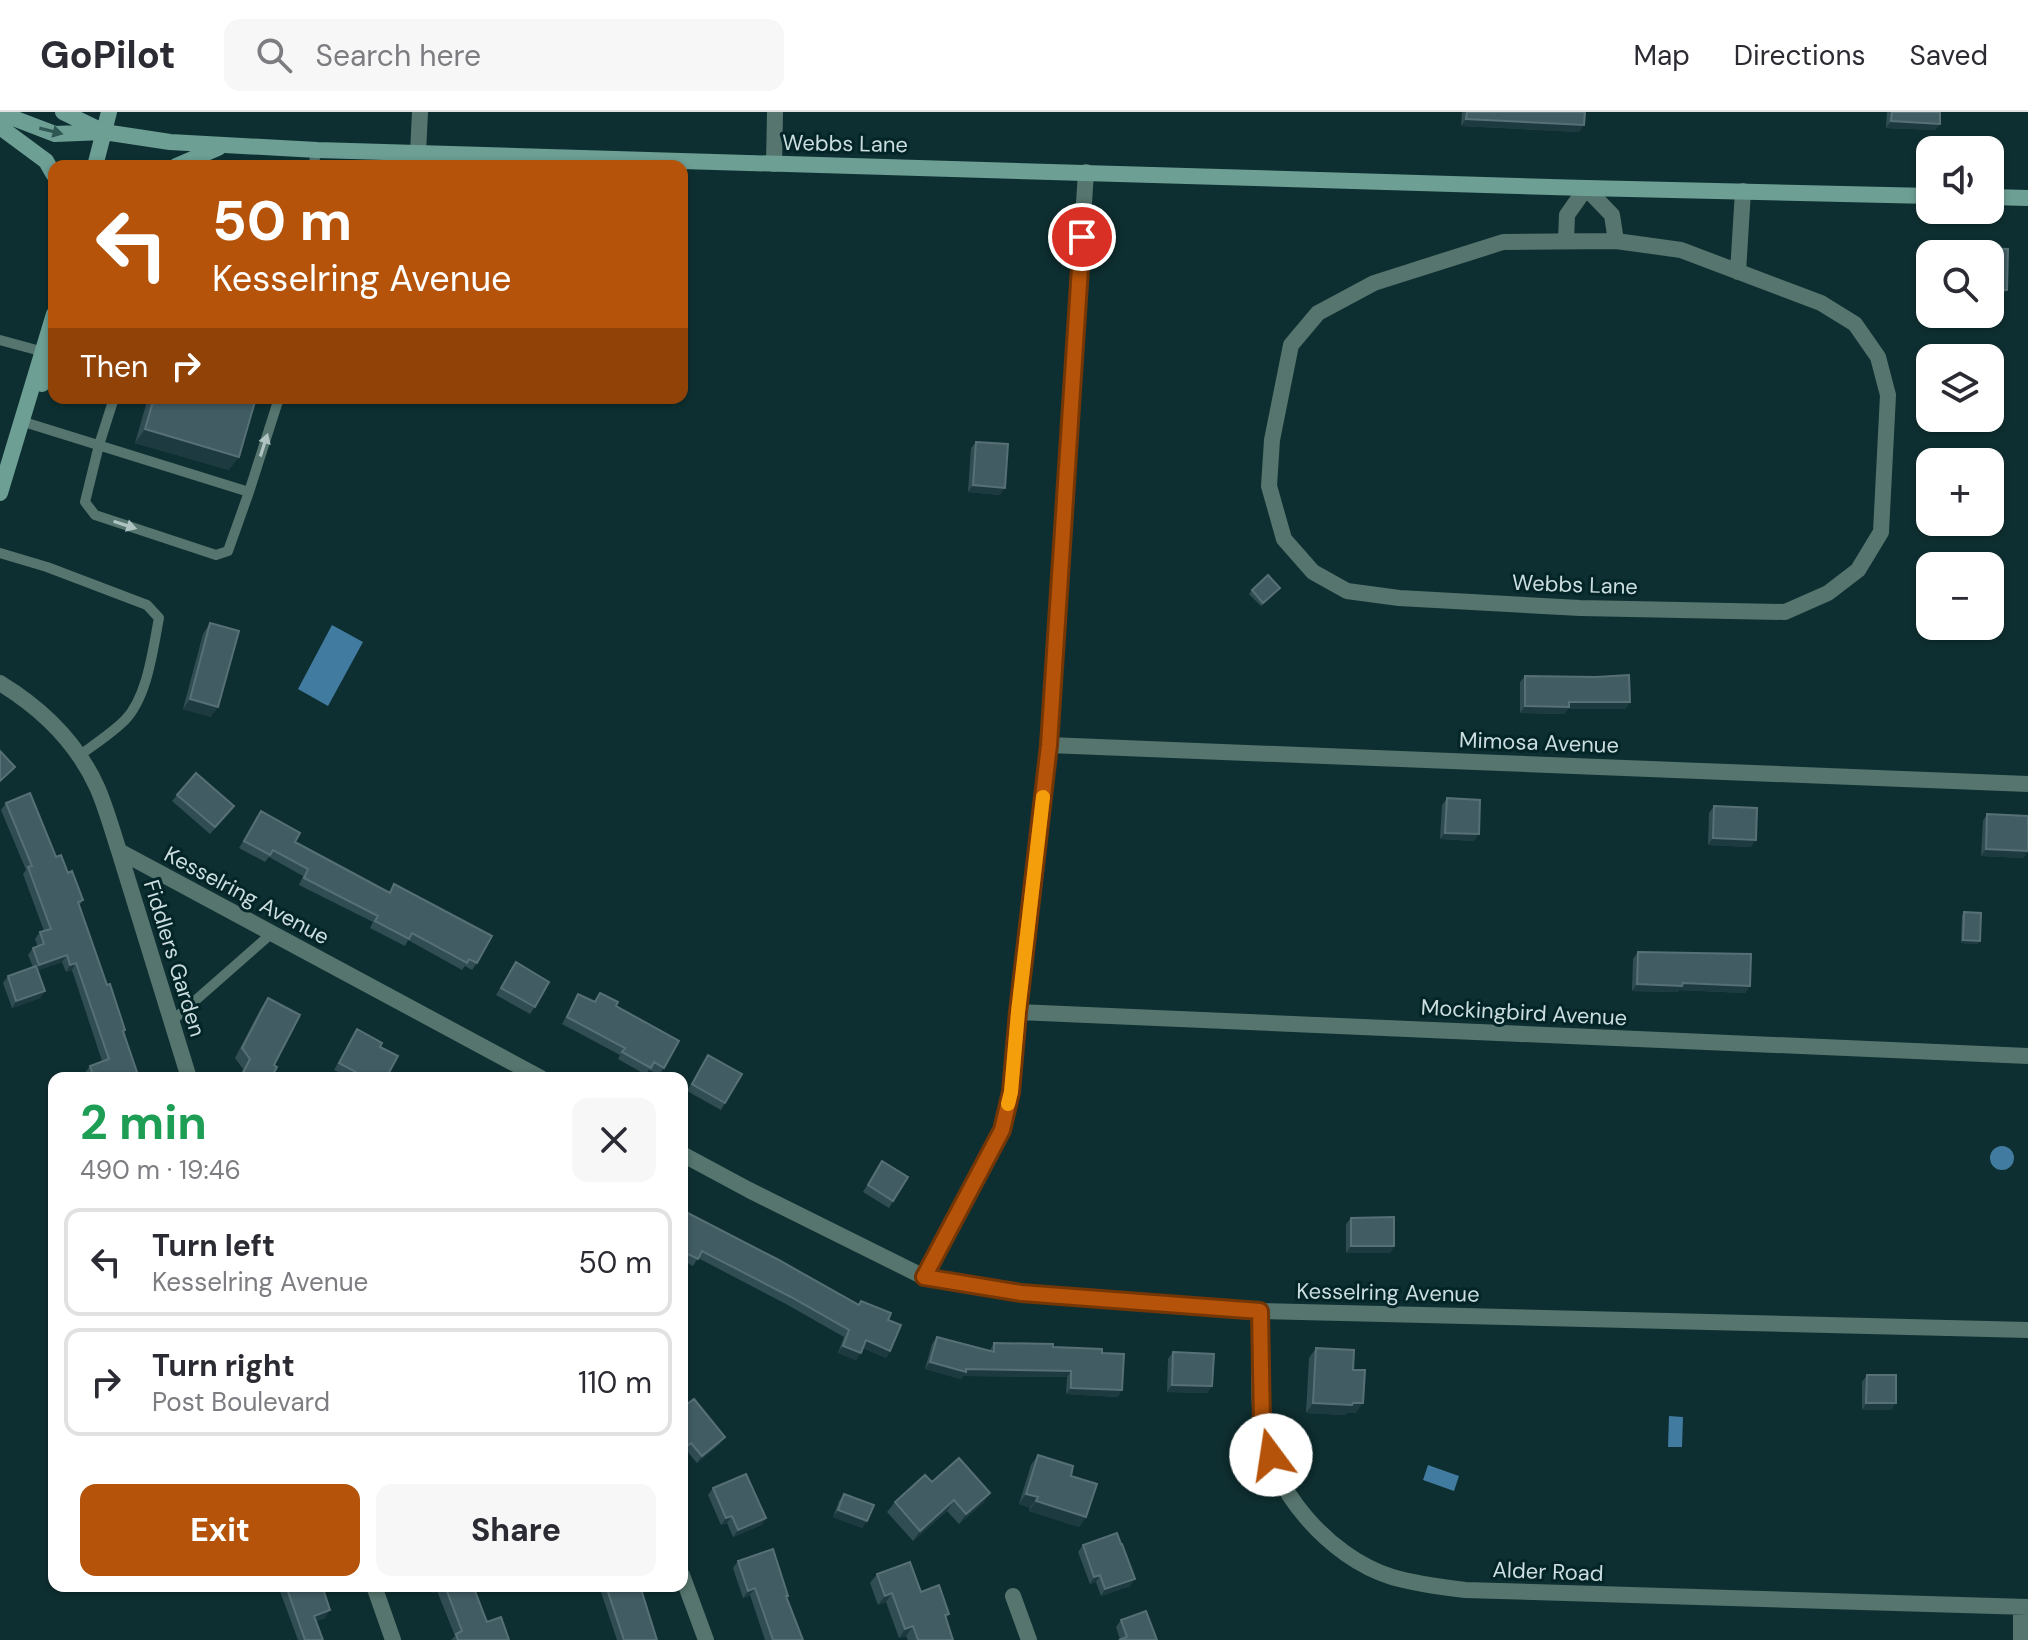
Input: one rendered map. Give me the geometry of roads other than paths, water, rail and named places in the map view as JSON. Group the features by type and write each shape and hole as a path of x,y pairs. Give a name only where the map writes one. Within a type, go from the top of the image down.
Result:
{"street":[{"name":"Webbs Lane","path":"63,112 104,132"},
{"path":"97,160 109,112"},
{"path":"418,153 420,112"},
{"path":"774,164 775,112"},
{"name":"Webbs Lane","path":"0,113 55,134 104,132 315,158 418,153 645,160"},
{"path":"0,127 48,164"},
{"path":"190,160 223,146"},
{"name":"Webbs Lane","path":"688,161 1916,196"},
{"path":"924,1277 1002,1130 1011,1092 1049,745 1086,172"},
{"path":"1566,241 1567,215 1586,188 1612,215 1616,241"},
{"path":"1738,272 1743,191"},
{"path":"2004,197 2028,198"},
{"name":"Webbs Lane","path":"1616,241 1681,250 1821,303 1855,324 1878,357 1888,395 1881,532 1858,570 1828,593 1785,612 1580,608 1399,598 1347,591 1313,572 1284,539 1269,486 1272,440 1291,345 1318,313 1374,283 1503,242 1616,241"},
{"path":"16,440 48,359"},
{"path":"0,493 16,440 48,359"},
{"path":"0,683 36,709 80,755 98,788 119,851"},
{"name":"Mimosa Avenue","path":"1049,745 2028,784"},
{"name":"Kesselring Avenue","path":"119,851 530,1072"},
{"name":"Fiddlers Garden","path":"119,851 187,1072"},
{"name":"Mockingbird Avenue","path":"1018,1012 2028,1056"},
{"name":"Kesselring Avenue","path":"688,1157 924,1277 1021,1293 1260,1311 2028,1330"},
{"name":"Alder Road","path":"1260,1311 1262,1424 1282,1482 1297,1506 1339,1549 1365,1566 1391,1577 1465,1590 2024,1607"},
{"path":"688,1591 706,1640"},
{"path":"376,1592 393,1640"},
{"path":"1013,1596 1029,1640"},
{"path":"2021,1640 2024,1607"}],"lane":[{"path":"0,340 48,356"},
{"path":"112,404 85,502 95,515 216,555 228,551 277,404"},
{"path":"24,422 249,492"},
{"path":"0,553 47,567 147,605 159,618 150,665 136,705 125,720 80,755"},
{"path":"172,1021 272,933"}],"water":[{"path":"332,625 363,642 328,706 298,689"},
{"path":"2002,1146 2010,1150 2014,1158 2010,1166 2002,1170 1994,1166 1990,1158 1994,1150"},
{"path":"1669,1416 1683,1417 1682,1447 1668,1447"},
{"path":"1428,1465 1459,1476 1454,1491 1423,1480"}]}
